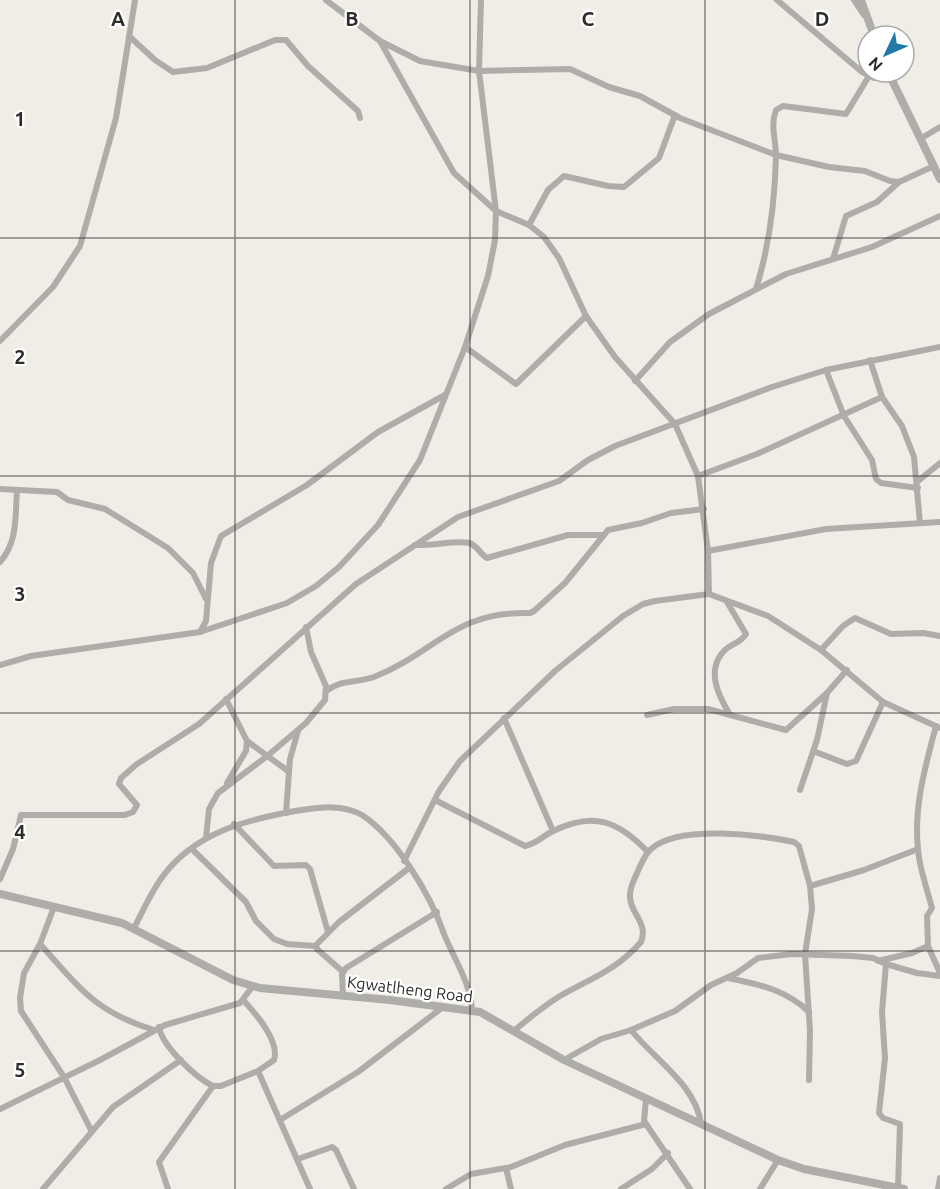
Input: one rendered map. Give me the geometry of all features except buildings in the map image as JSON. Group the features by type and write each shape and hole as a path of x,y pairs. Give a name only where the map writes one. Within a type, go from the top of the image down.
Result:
{"street":[{"path":"0,341 53,287 80,246 116,118 135,0"},
{"path":"326,0 380,41 420,61 479,71 570,69 609,87 640,96 675,115 776,155 829,167 865,171 899,182"},
{"path":"0,665 31,656 200,632 231,624 303,595 362,545 414,473 465,347 488,276 495,240 496,211 479,71 481,0"},
{"path":"777,0 856,65"},
{"path":"854,0 869,24"},
{"path":"861,0 869,24"},
{"path":"129,36 154,60 173,72 207,68 275,40 286,40 308,66 358,111 360,118"},
{"path":"380,41 454,173 496,211 529,225 544,237 559,258 586,316 635,381 675,424 698,476 704,508 710,594"},
{"path":"756,289 770,225 776,155 772,120 776,110 783,106 846,114 864,84"},
{"path":"894,84 940,179"},
{"path":"529,225 548,190 554,182 564,176 608,186 624,187 659,158 675,115"},
{"path":"920,139 940,127"},
{"path":"833,259 846,216 871,206 899,182 934,166"},
{"path":"635,381 670,342 687,327 756,289 786,274 889,240 940,216"},
{"path":"465,347 516,384 586,316"},
{"path":"0,879 11,856 21,815 125,815 133,812 137,805 118,781 137,764 199,724 356,584 458,517 559,481 588,460 615,446 772,387 826,370 940,347"},
{"path":"870,360 882,397 902,426 914,457 920,523"},
{"path":"826,370 844,416 872,460 878,481 918,484 940,463"},
{"path":"200,632 206,621 211,562 215,546 227,530 265,511 378,432 446,394"},
{"path":"698,476 757,454 882,397"},
{"path":"0,489 57,492 68,500 105,509 125,520 182,560 200,584 208,602"},
{"path":"0,562 10,551 17,491"},
{"path":"326,691 340,682 375,676 457,627 497,613 530,613 565,583 602,535 613,528 642,523 671,513 704,508"},
{"path":"708,551 826,529 940,522"},
{"path":"415,545 439,546 471,543 487,558 568,535 602,535"},
{"path":"404,861 435,800 460,761 555,670 632,610 655,601 710,594 768,616 821,650 883,702 938,727 920,798 917,826 918,849 932,908"},
{"path":"727,601 746,634 724,651 714,676 718,695 729,713"},
{"path":"821,650 843,626 855,618 891,634 923,633 940,636"},
{"path":"226,785 266,758 298,730 322,704 326,691 311,652 306,627"},
{"path":"647,715 690,708 729,713 786,730 827,693 847,670"},
{"path":"800,790 813,751 827,693"},
{"path":"226,699 247,741 266,758 288,771"},
{"path":"813,751 847,764 856,761 883,702"},
{"path":"504,718 554,831"},
{"path":"286,813 288,771 298,730"},
{"path":"206,838 211,802 226,785 246,751 247,741"},
{"path":"435,800 525,846 554,831 579,822 602,820 634,838 648,852"},
{"path":"134,928 162,878 206,838 234,824 286,813 313,808 350,810 373,825 404,861 437,912 469,992 472,1011"},
{"path":"234,824 274,867 298,864 306,865 310,869 328,932"},
{"path":"515,1030 559,997 620,964 641,942 642,922 633,907 630,894 648,852 659,844 690,835 760,835 794,842 802,852 810,886 812,909 806,954 809,1080"},
{"path":"192,849 246,902 256,921 274,939 287,944 316,946 342,971 342,996"},
{"path":"810,886 864,870 918,849"},
{"path":"316,946 328,932 409,868"},
{"name":"Kgwatlheng Road","path":"0,894 112,920 134,928 234,980 253,986 472,1011 489,1016 564,1060 778,1160 804,1169 895,1188"},
{"path":"564,1060 601,1039 631,1030 688,1004 711,985 727,978 758,958 771,955 852,956 918,973 940,974 928,946 927,916 932,908 940,906"},
{"path":"54,907 40,944 24,973 20,998 21,1011 64,1077 91,1131"},
{"path":"342,971 397,934 437,912"},
{"path":"40,944 99,1006 127,1022 157,1029"},
{"path":"877,961 919,951 928,946"},
{"path":"886,964 882,1012 885,1058 879,1113 883,1118 900,1124 895,1188"},
{"path":"727,978 774,989 799,1002 809,1012"},
{"path":"0,1109 157,1029 244,1001 253,986"},
{"path":"157,1029 161,1037 182,1060 213,1086 221,1086 258,1071 274,1060 276,1052 259,1017 244,1001"},
{"path":"280,1120 358,1072 443,1008"},
{"path":"631,1030 648,1051 691,1094 699,1109 701,1124"},
{"path":"43,1189 91,1131 122,1100 182,1060"},
{"path":"258,1071 310,1189"},
{"path":"168,1189 159,1162 213,1086"},
{"path":"646,1099 642,1117 690,1189"},
{"path":"446,1189 471,1174 506,1168 565,1145 646,1124"},
{"path":"298,1159 332,1147 336,1150 354,1189"},
{"path":"621,1189 652,1169 668,1153"},
{"path":"760,1189 778,1160"},
{"path":"506,1168 512,1189"},
{"path":"938,1189 940,1178"}]}
